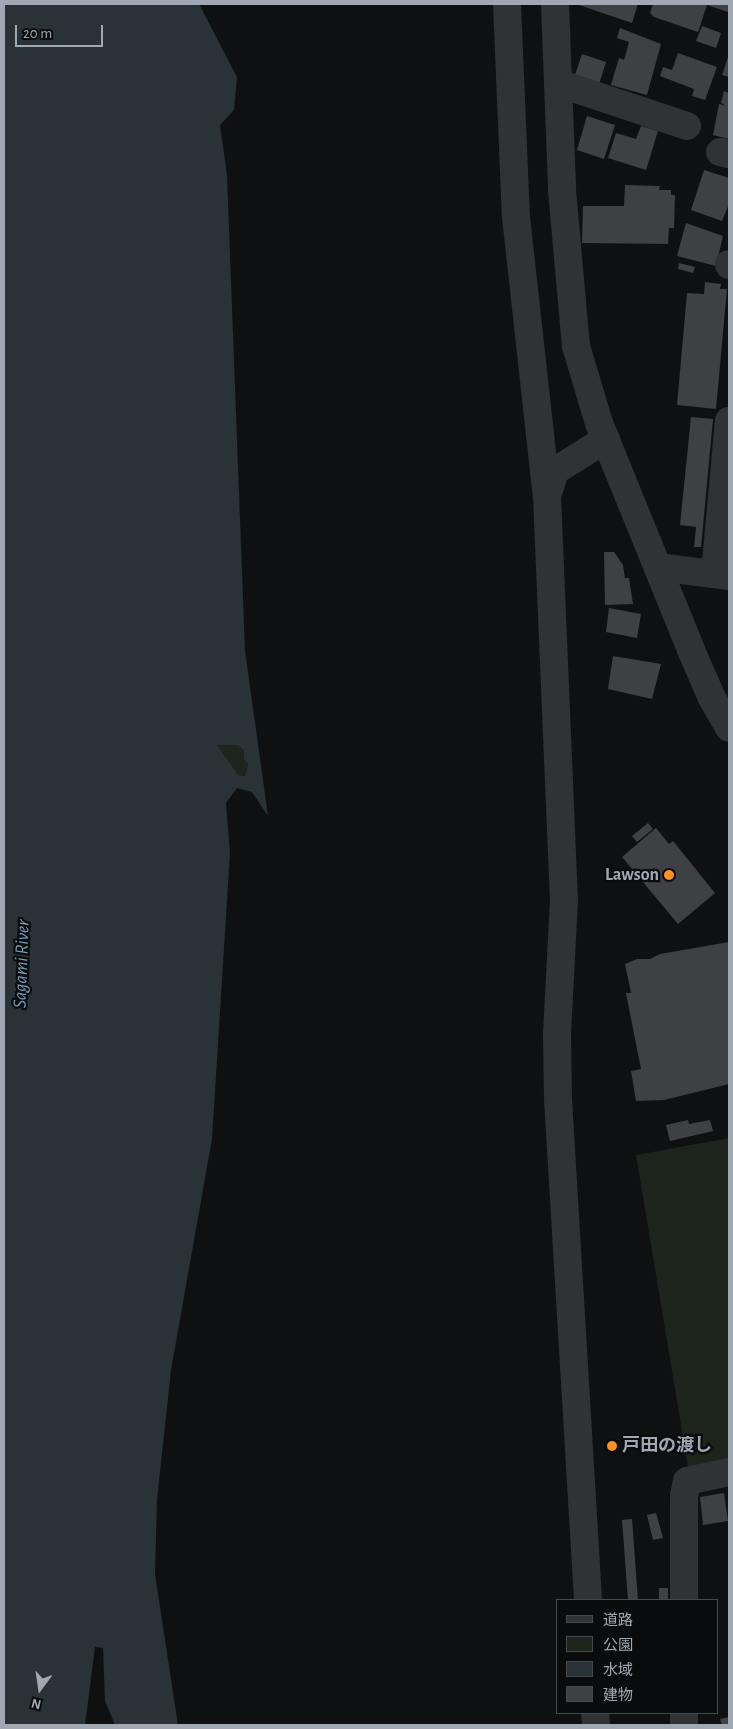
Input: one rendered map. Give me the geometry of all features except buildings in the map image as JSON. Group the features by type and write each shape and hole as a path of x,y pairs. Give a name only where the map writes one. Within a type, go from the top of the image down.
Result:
{"street":[{"path":"507,4 516,217 547,496 564,900 557,1035 558,1099 588,1599"},
{"path":"555,4 562,190 576,346 606,439 712,698 729,727"},
{"path":"558,83 672,113"},
{"path":"658,567 722,575 729,421"},
{"path":"547,496 555,471 606,439"},
{"path":"684,1599 684,1496 687,1481 729,1472"}],"green space":[{"path":"217,745 239,745 244,750 244,760 248,764 245,776 238,775 217,750"},
{"path":"729,1138 729,1470 690,1479 636,1155"}],"water":[{"name":"Sagami River","path":"4,4 199,4 237,77 234,110 220,125 227,175 245,651 268,816 252,792 237,788 226,803 230,853 212,1139 171,1370 157,1500 155,1574 178,1725 115,1725 105,1701 103,1648 95,1647 85,1725 4,1725","holes":["217,745 238,745 244,750 244,760 248,764 245,776 238,775"]}],"place":[{"name":"Lawson","path":"669,875"},
{"name":"戸田の渡し","path":"612,1446"}]}
